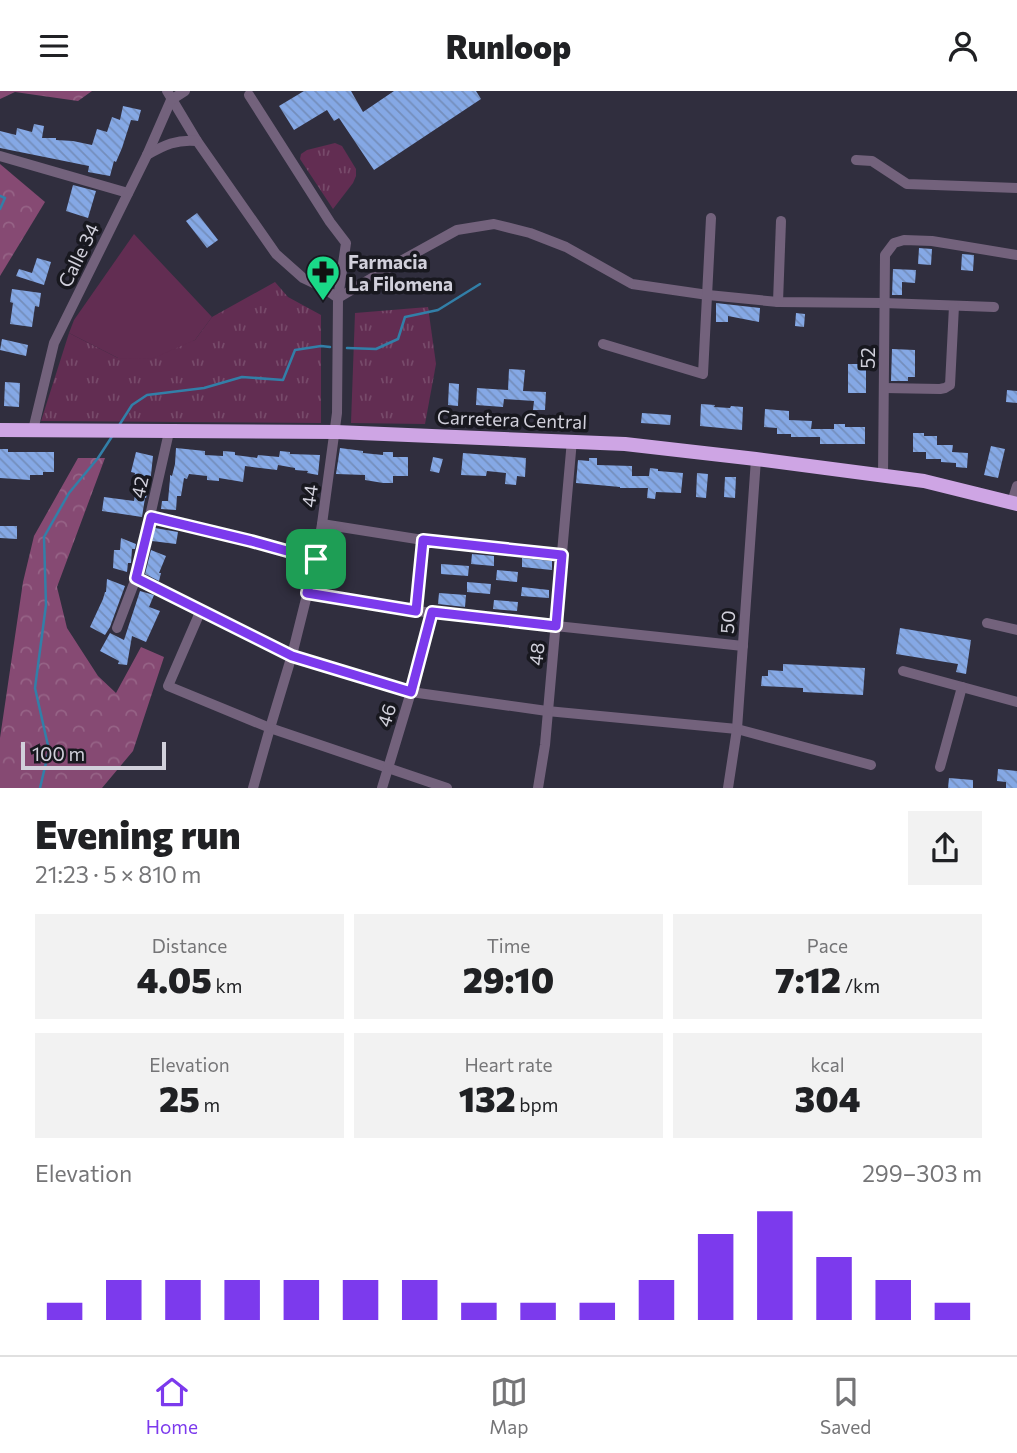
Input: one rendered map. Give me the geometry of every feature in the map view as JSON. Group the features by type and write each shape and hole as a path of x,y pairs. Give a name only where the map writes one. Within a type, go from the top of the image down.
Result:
{"highway":[{"name":"Carretera Central","path":"0,430 336,432 572,440 883,475 924,481 1015,503"}],"street":[{"path":"185,91 169,96 276,254 303,278 323,287 338,298 398,261 457,230 494,224 530,233 566,247 632,284 778,302 994,307"},
{"name":"44","path":"249,95 346,243 338,298 336,432 322,524 292,656 253,788"},
{"name":"Calle 34","path":"33,430 54,343 147,155 169,96"},
{"path":"147,155 164,145 182,140 197,141"},
{"path":"0,156 128,193"},
{"path":"856,160 872,161 907,184 1017,188"},
{"path":"603,344 703,374 711,218"},
{"path":"778,302 781,221"},
{"name":"52","path":"883,475 885,255 894,243 904,240 1017,254"},
{"path":"884,388 940,389 950,386 954,306"},
{"name":"42","path":"117,628 136,578 169,432"},
{"name":"48","path":"538,788 545,745 572,440"},
{"name":"50","path":"728,788 737,729 756,459"},
{"path":"1015,503 1017,486"},
{"path":"151,517 316,559"},
{"path":"322,524 423,540 562,555"},
{"path":"416,611 423,540"},
{"path":"136,578 292,656 411,692 547,711 737,729 871,765"},
{"path":"307,593 416,611 743,646"},
{"path":"201,610 168,686 270,728 447,788"},
{"name":"46","path":"382,788 432,612"},
{"path":"987,623 1017,631"},
{"path":"904,671 1017,702"},
{"path":"940,767 962,687"}],"green space":[{"path":"0,91 92,91 78,101 15,92 0,99"},
{"path":"335,143 342,146 356,169 356,176 333,209 300,159 301,154 307,150"},
{"path":"0,164 45,202 0,276"},
{"path":"134,234 212,317 195,340 151,359 118,358 69,333 74,320"},
{"path":"275,282 288,297 321,315 321,423 41,421 69,333 118,358 195,340 212,317"},
{"path":"428,307 436,364 425,424 351,423 355,313"},
{"path":"78,458 105,458 57,587 67,628 98,676 116,693 141,647 164,657 133,751 102,788 0,788 0,738 23,582 34,536"}],"building":[{"path":"304,91 351,91 363,112 394,91 476,91 481,99 374,170 339,118 334,121 327,110 294,130 279,106"},
{"path":"123,106 141,110 138,121 131,120 110,176 88,172 89,166 0,148 0,131 16,135 17,128 32,132 34,124 44,126 42,138 92,145 97,129 107,132 112,117 120,120"},
{"path":"73,185 96,191 88,218 66,211"},
{"path":"197,213 218,240 207,248 186,221"},
{"path":"919,248 932,249 931,265 918,264"},
{"path":"962,254 974,255 973,271 961,270"},
{"path":"37,258 51,262 44,285 16,276 19,269 32,273"},
{"path":"893,269 916,270 915,283 902,282 902,295 892,295"},
{"path":"12,289 41,293 39,307 35,306 32,327 10,324"},
{"path":"716,303 760,308 759,322 728,316 728,322 716,322"},
{"path":"796,313 805,314 804,327 795,326"},
{"path":"2,339 28,345 26,356 0,350"},
{"path":"892,349 915,350 915,377 908,377 908,381 891,381"},
{"path":"848,364 866,364 866,393 848,393"},
{"path":"509,369 525,370 523,391 546,392 545,410 533,410 534,401 504,399 503,407 476,405 477,388 508,390"},
{"path":"5,382 20,383 19,407 4,406"},
{"path":"449,383 459,384 458,406 448,405"},
{"path":"1007,390 1017,391 1017,403 1006,402"},
{"path":"701,404 743,407 742,430 700,426"},
{"path":"765,409 789,411 789,420 812,421 811,429 834,429 834,424 865,427 865,444 820,444 820,437 777,434 777,428 764,427"},
{"path":"642,413 671,415 670,425 641,423"},
{"path":"913,433 937,436 937,445 953,445 952,452 968,453 967,468 956,467 956,463 941,462 941,459 926,459 926,452 913,452"},
{"path":"991,446 1005,449 998,478 984,475"},
{"path":"176,448 205,451 205,455 223,456 223,451 257,458 258,455 279,457 280,451 320,455 318,475 278,465 277,470 245,466 243,482 219,478 219,481 207,480 207,476 189,474 187,479 184,478 181,496 177,496 176,510 161,509 162,501 168,501"},
{"path":"340,448 383,455 383,452 393,452 393,457 408,457 408,476 393,476 393,483 383,483 365,480 365,475 336,474"},
{"path":"0,449 8,449 8,452 54,452 54,472 30,475 30,480 0,478"},
{"path":"136,452 153,456 142,517 102,511 104,497 134,501 135,473 131,472"},
{"path":"463,453 526,458 525,477 517,476 516,485 505,484 506,473 487,471 486,476 461,475"},
{"path":"433,457 443,459 439,473 430,471"},
{"path":"589,458 597,458 597,465 632,466 632,476 649,476 650,468 683,473 681,493 656,492 655,499 647,498 648,488 576,483 578,460 589,461"},
{"path":"697,473 708,474 706,498 696,497"},
{"path":"725,477 736,477 735,498 724,497"},
{"path":"0,526 17,526 17,539 0,538"},
{"path":"155,528 178,532 176,544 152,541"},
{"path":"121,538 136,544 135,549 132,549 127,572 113,568 114,550 120,550"},
{"path":"151,550 166,556 159,573 159,581 145,574"},
{"path":"472,554 494,556 494,566 471,564"},
{"path":"522,558 552,561 552,570 522,567"},
{"path":"441,564 469,566 468,576 441,574"},
{"path":"497,570 518,572 517,582 496,580"},
{"path":"107,579 125,586 105,635 90,627 106,592"},
{"path":"467,582 491,584 490,594 467,592"},
{"path":"522,587 549,590 549,598 521,596"},
{"path":"140,591 154,595 149,607 160,611 146,642 132,636 127,665 118,664 119,661 100,651 110,633 124,640"},
{"path":"439,593 466,595 465,607 438,604"},
{"path":"494,600 518,602 517,611 493,609"},
{"path":"900,628 971,640 966,674 956,672 958,664 896,654"},
{"path":"783,664 865,668 863,695 803,692 803,688 761,686 762,676 768,676 768,670 783,671"},
{"path":"998,769 1017,771 1017,788 1006,788 1006,782 997,781"},
{"path":"949,778 973,780 973,788 948,788"}],"waterway":[{"path":"0,196 5,198 0,209"},
{"path":"347,348 376,349 398,339 405,317 438,310 480,284"},
{"path":"118,427 132,405 147,395 204,388 242,377 283,380 295,350 330,347"},
{"path":"40,788 49,750 35,688 46,605 44,537 69,493 113,435"}],"place":[{"name":"Farmacia La Filomena","path":"323,302"}],"route":[{"path":"151,517 316,559 307,593 416,611 423,540 562,555 556,626 432,612 411,692 292,656 136,578 151,517"}]}
